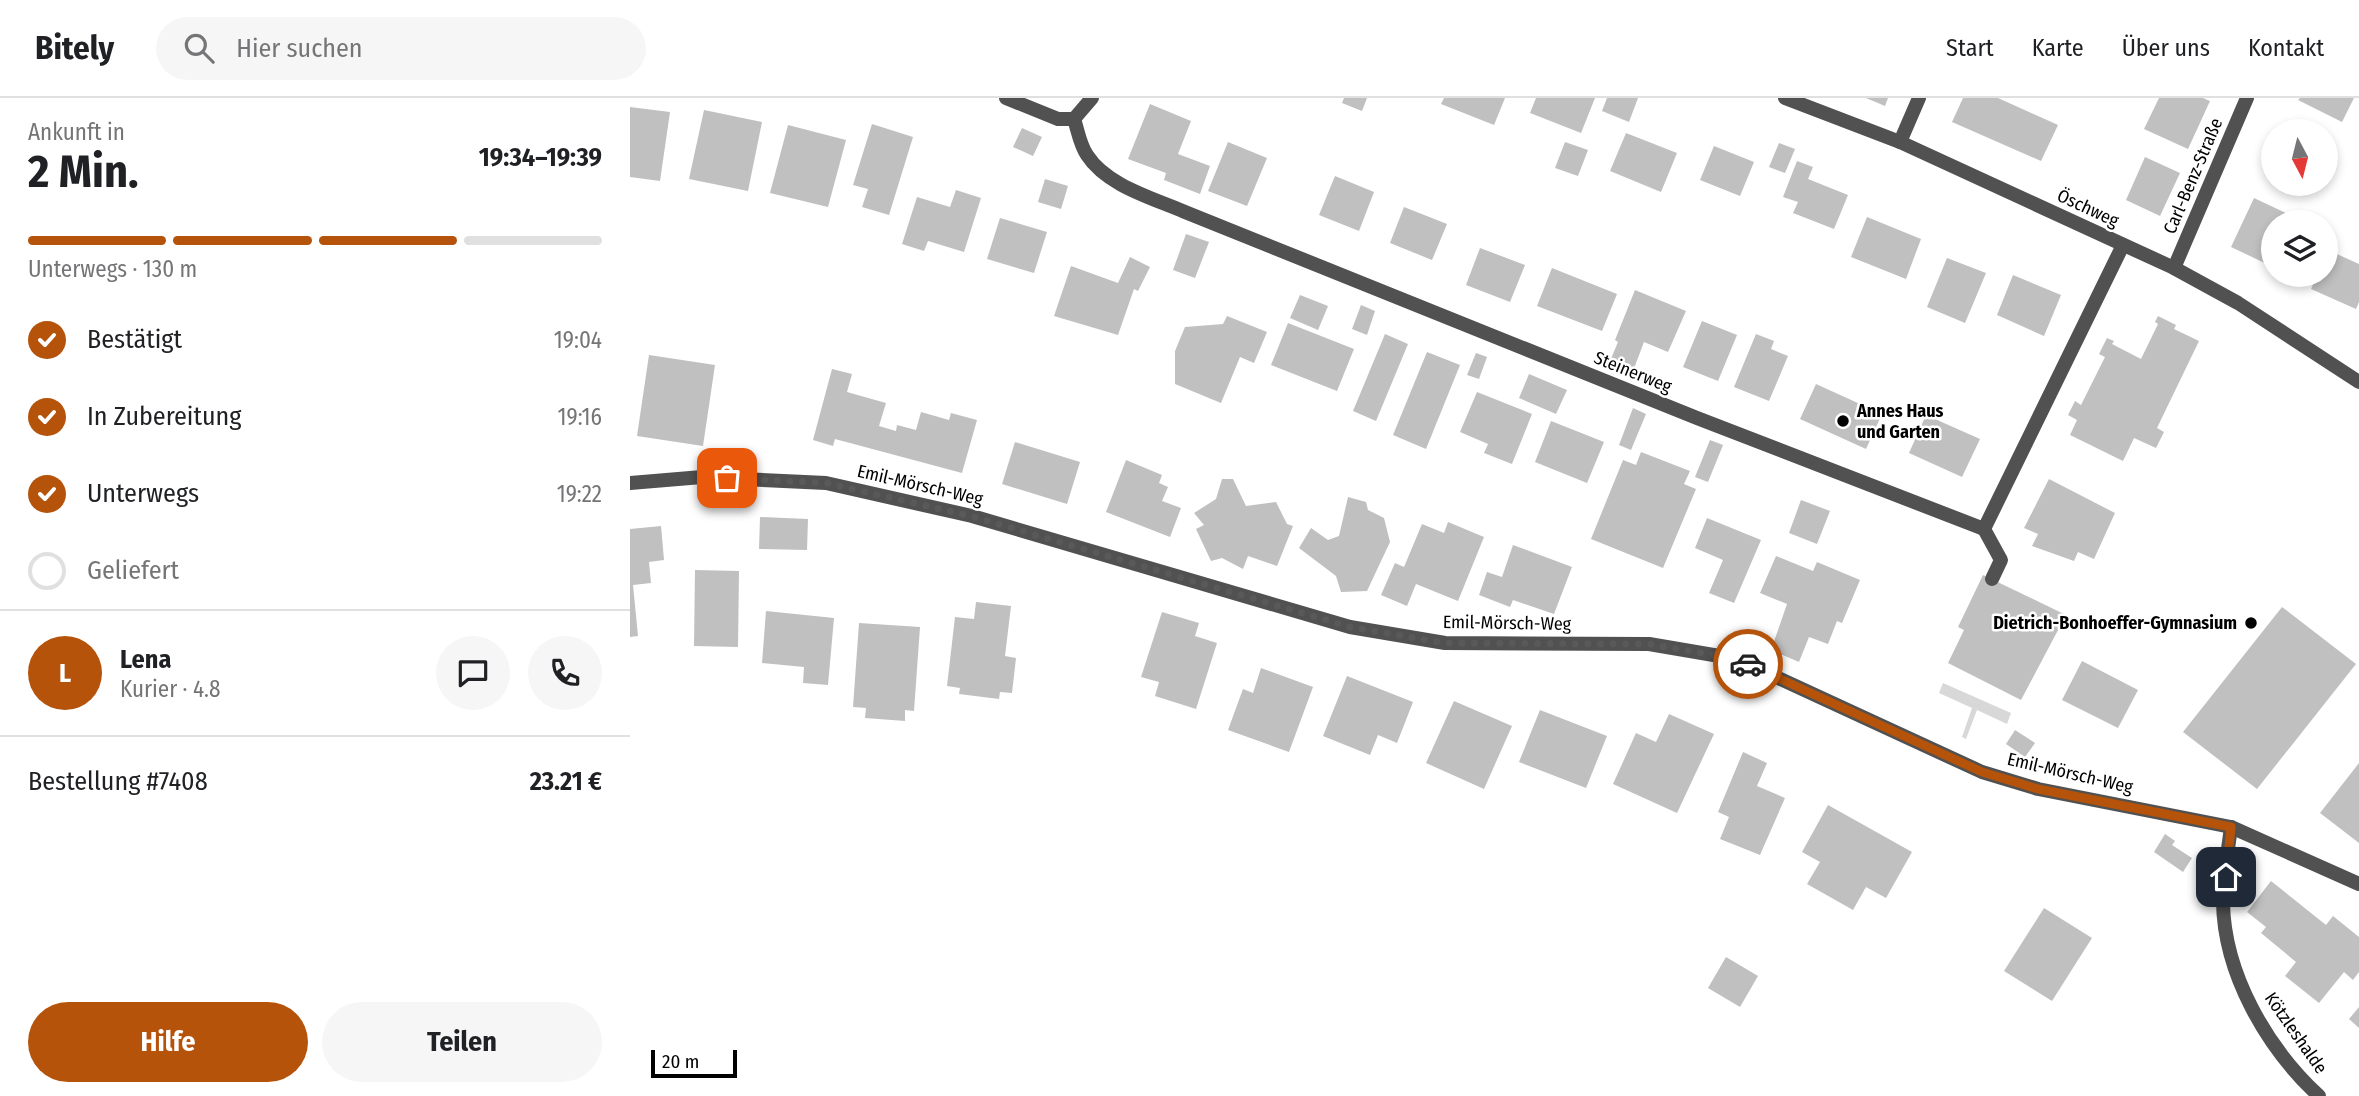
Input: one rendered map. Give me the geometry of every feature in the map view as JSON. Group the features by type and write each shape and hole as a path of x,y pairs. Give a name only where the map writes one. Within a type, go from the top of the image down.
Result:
{"street":[{"path":"1006,98 1058,119 1074,119 1092,98"},
{"name":"Öschweg","path":"1785,98 1900,142 2174,268 2238,303 2359,383"},
{"path":"1900,142 1919,98"},
{"name":"Carl-Benz-Straße","path":"2174,268 2246,98"},
{"name":"Steinerweg","path":"1074,119 1085,153 1096,167 1134,189 1672,408 1984,528"},
{"path":"1992,579 2001,560 1984,528 2123,245"},
{"name":"Emil-Mörsch-Weg","path":"630,483 702,477 826,483 971,516 1350,627 1444,643 1649,644 1737,659 1982,772 2038,789 2231,827 2359,884"},
{"name":"Kötzleshalde","path":"2231,827 2223,903 2233,962 2254,1014 2302,1080 2319,1096"}],"shaded area":[{"path":"1943,683 2011,713 2007,724 1977,710 1966,739 1962,737 1972,708 1939,693"}],"building":[{"path":"1344,98 1367,98 1362,111 1342,103"},
{"path":"1444,98 1505,98 1494,125 1441,104"},
{"path":"1536,98 1595,98 1581,133 1530,113"},
{"path":"1607,98 1638,98 1629,122 1602,111"},
{"path":"1866,98 1888,98 1885,106"},
{"path":"1963,98 1998,98 2058,125 2041,161 1952,122"},
{"path":"2159,98 2203,98 2210,101 2188,149 2144,129"},
{"path":"2300,98 2354,98 2342,122 2298,100"},
{"path":"1150,104 1191,121 1178,154 1210,166 1200,194 1164,180 1166,173 1128,159"},
{"path":"630,107 670,112 660,181 630,177"},
{"path":"704,110 762,122 748,191 689,179"},
{"path":"872,124 913,137 889,215 862,207 868,189 853,185"},
{"path":"788,125 846,140 828,207 770,193"},
{"path":"1022,128 1042,137 1033,156 1013,147"},
{"path":"1626,133 1677,153 1661,192 1610,171"},
{"path":"1228,142 1267,158 1247,206 1208,191"},
{"path":"1565,142 1588,150 1578,176 1555,168"},
{"path":"1779,143 1795,149 1785,173 1769,167"},
{"path":"1714,146 1754,162 1740,196 1700,180"},
{"path":"2145,157 2180,173 2160,216 2126,200"},
{"path":"1797,161 1813,167 1808,179 1848,195 1834,229 1793,213 1798,202 1783,197"},
{"path":"1335,176 1374,192 1359,231 1319,215"},
{"path":"1045,179 1068,186 1061,209 1038,202"},
{"path":"956,190 981,198 964,252 928,241 924,251 902,244 917,197 950,207"},
{"path":"2254,198 2280,210 2261,210 2261,261 2231,247"},
{"path":"1404,207 1447,224 1432,260 1390,243"},
{"path":"1867,217 1921,239 1906,279 1851,257"},
{"path":"1000,218 1047,232 1034,273 987,259"},
{"path":"1186,234 1209,242 1195,278 1173,270"},
{"path":"1480,248 1525,265 1510,302 1466,285"},
{"path":"2338,255 2359,264 2359,302 2356,309 2311,289 2338,287"},
{"path":"1130,257 1150,267 1138,291 1134,289 1118,335 1054,316 1071,266 1118,283"},
{"path":"1947,258 1986,273 1965,323 1927,307"},
{"path":"1552,268 1617,294 1602,331 1537,306"},
{"path":"2013,275 2061,295 2044,336 1997,315"},
{"path":"1635,290 1686,311 1668,352 1644,342 1633,371 1610,361 1618,342 1615,340"},
{"path":"1300,295 1328,306 1318,330 1290,318"},
{"path":"1361,305 1375,311 1367,335 1352,329"},
{"path":"1227,316 1267,332 1254,363 1240,357 1221,403 1175,384 1175,351 1185,327 1223,324"},
{"path":"2158,316 2176,325 2174,329 2199,341 2157,428 2164,432 2156,448 2134,438 2123,461 2070,435 2077,420 2068,415 2075,401 2081,405 2105,357 2099,354 2107,338 2114,341 2112,344 2141,359 2158,324 2155,322"},
{"path":"1702,321 1737,335 1718,381 1683,367"},
{"path":"1288,323 1354,349 1337,391 1271,365"},
{"path":"1385,334 1408,344 1376,421 1353,411"},
{"path":"1756,334 1774,341 1771,349 1788,356 1769,401 1734,387"},
{"path":"1427,352 1460,365 1426,449 1393,435"},
{"path":"1476,353 1487,357 1479,379 1467,375"},
{"path":"649,355 715,365 703,446 637,436"},
{"path":"832,369 852,374 847,392 886,403 879,426 896,431 897,425 916,430 921,412 949,420 951,413 977,420 962,473 835,439 833,446 813,440"},
{"path":"1529,374 1567,390 1556,414 1519,398"},
{"path":"1816,384 1882,414 1866,449 1800,419"},
{"path":"1477,392 1532,414 1512,464 1484,453 1488,444 1460,432"},
{"path":"1633,408 1646,414 1631,450 1619,445"},
{"path":"1926,415 1980,439 1962,477 1909,453"},
{"path":"1551,421 1604,442 1587,483 1535,462"},
{"path":"1710,440 1723,445 1708,482 1695,477"},
{"path":"1015,442 1080,462 1067,504 1002,484"},
{"path":"1641,452 1690,471 1684,484 1696,489 1663,568 1591,539 1623,460 1636,465"},
{"path":"1126,460 1162,475 1159,483 1168,487 1162,501 1181,508 1170,537 1106,512"},
{"path":"1222,479 1233,479 1246,506 1276,502 1287,524 1293,526 1277,566 1248,556 1243,569 1222,558 1211,561 1196,529 1204,525 1194,513 1216,499"},
{"path":"2049,479 2115,513 2094,559 2078,552 2074,561 2032,546 2038,534 2024,528"},
{"path":"1348,497 1366,502 1368,510 1384,518 1390,542 1367,591 1341,592 1336,576 1299,548 1311,528 1328,540 1339,536"},
{"path":"1801,500 1830,511 1817,544 1789,533"},
{"path":"760,517 808,519 807,550 759,549"},
{"path":"1707,518 1761,540 1734,603 1709,593 1723,560 1695,548"},
{"path":"1448,522 1484,537 1458,601 1416,584 1407,606 1381,595 1395,563 1404,567 1422,524 1444,533"},
{"path":"661,526 664,560 649,562 651,583 633,585 638,636 630,637 630,529"},
{"path":"1513,545 1572,567 1554,614 1513,600 1510,607 1479,595 1487,572 1502,577"},
{"path":"1776,556 1813,571 1817,562 1860,580 1842,623 1837,621 1828,644 1809,637 1799,662 1771,650 1787,604 1760,593"},
{"path":"695,570 739,571 738,647 694,646"},
{"path":"1983,575 2066,615 2021,700 1948,663 1964,630 1958,627"},
{"path":"976,602 1011,606 1005,656 1016,658 1012,693 1000,692 999,699 959,694 960,688 947,686 955,617 974,619"},
{"path":"2282,607 2356,664 2257,789 2183,732"},
{"path":"766,611 834,618 828,685 803,683 804,667 762,663"},
{"path":"1162,612 1199,623 1195,636 1217,643 1196,709 1155,696 1159,682 1141,677"},
{"path":"859,623 920,627 914,711 905,710 905,721 865,718 866,708 853,707"},
{"path":"2082,661 2138,690 2118,728 2062,700"},
{"path":"1261,668 1313,687 1289,752 1228,730 1243,689 1253,693"},
{"path":"1347,676 1413,702 1397,743 1378,735 1370,755 1323,736"},
{"path":"1454,701 1512,726 1484,789 1426,763"},
{"path":"1540,710 1607,736 1586,788 1519,762"},
{"path":"1669,714 1714,734 1677,813 1613,784 1636,733 1656,742"},
{"path":"2015,730 2035,743 2025,757 2006,744"},
{"path":"1743,752 1767,763 1757,786 1785,798 1760,855 1720,839 1729,817 1718,812"},
{"path":"2359,763 2359,843 2320,813"},
{"path":"1828,805 1912,852 1886,898 1866,887 1853,910 1807,884 1820,862 1802,852"},
{"path":"2165,834 2175,841 2172,845 2192,858 2183,872 2154,852"},
{"path":"2271,881 2326,925 2333,916 2359,937 2359,972 2353,980 2344,972 2319,1003 2285,976 2296,962 2261,933 2266,927 2247,912"},
{"path":"2044,908 2092,938 2052,1001 2004,971"},
{"path":"1726,957 1758,976 1740,1007 1708,988"},
{"path":"2359,1007 2359,1028 2349,1019"}],"way so far":[{"path":"727,478 826,483 971,516 1350,627 1444,643 1649,644 1737,659 1748,664"}],"place":[{"name":"Annes Haus und Garten","path":"1843,421"},
{"name":"Dietrich-Bonhoeffer-Gymnasium","path":"2251,623"}],"route":[{"path":"1748,664 1955,762 1982,772 2038,789 2157,810 2231,827 2226,877"}]}
